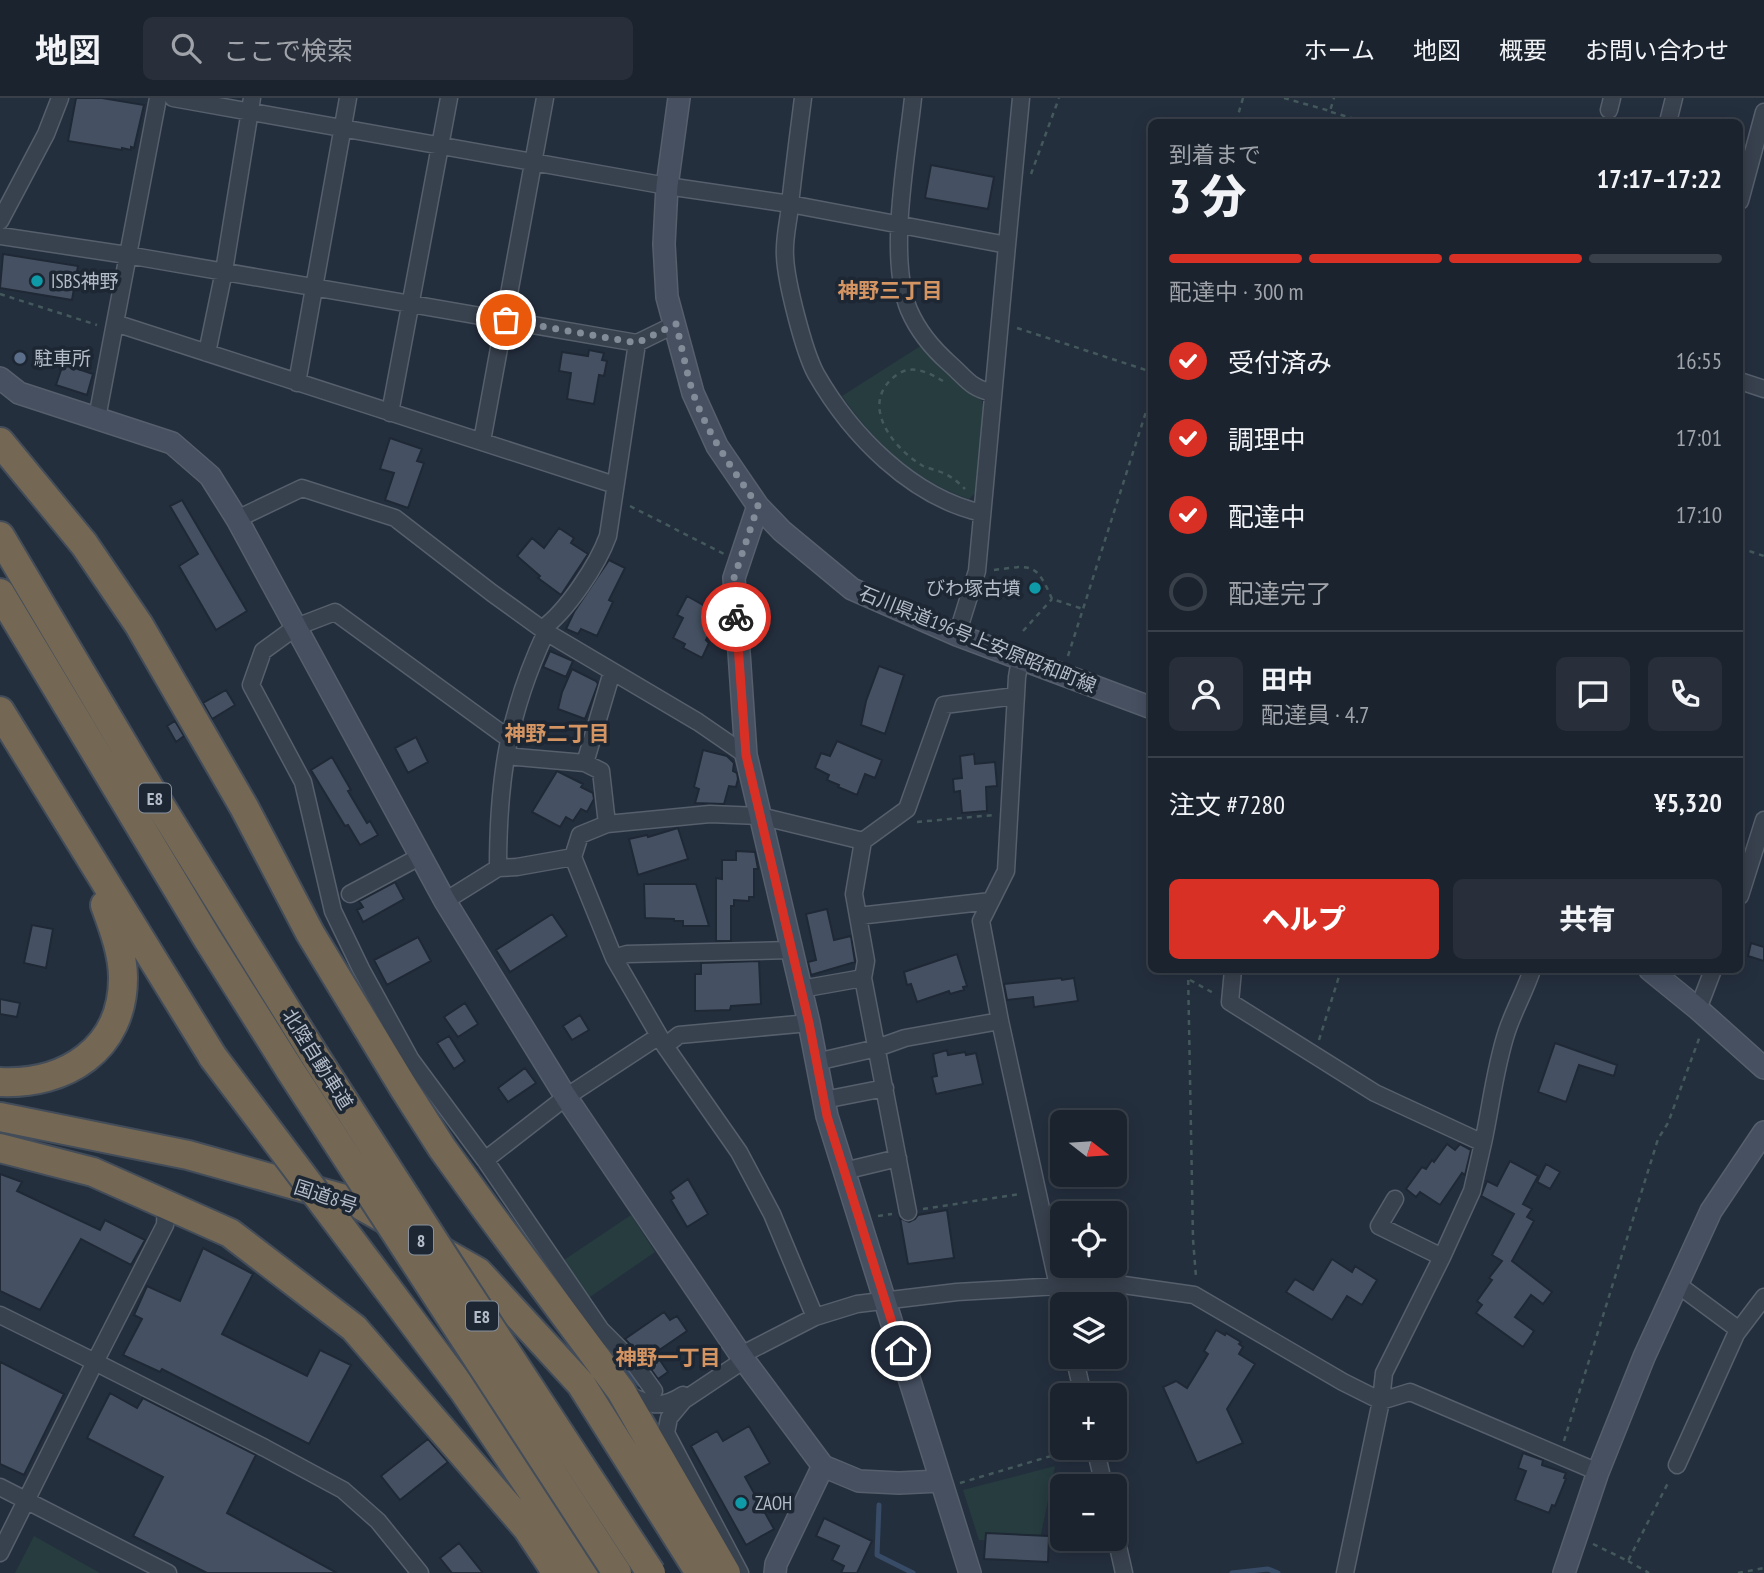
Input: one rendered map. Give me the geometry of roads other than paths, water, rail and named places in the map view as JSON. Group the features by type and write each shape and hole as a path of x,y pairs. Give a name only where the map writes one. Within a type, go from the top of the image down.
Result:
{"highway":[{"path":"0,442 84,544 139,625 244,807 310,933 442,1148 621,1391 714,1568"},
{"name":"北陸自動車道","path":"0,536 150,789 315,1056 651,1573"},
{"name":"北陸自動車道","path":"0,593 193,915 290,1070 617,1573"},
{"path":"0,711 213,1057 438,1353 588,1573"},
{"path":"0,1082 44,1079 66,1071 87,1058 104,1042 115,1023 122,1000 123,976 119,948 87,854"},
{"name":"国道8号","path":"0,1117 188,1155 355,1202 478,1272 604,1406 714,1568"},
{"path":"0,1148 93,1172 230,1233 354,1328 527,1528"},
{"path":"387,1288 554,1572"}],"street":[{"path":"0,220 46,134 61,98"},
{"path":"97,418 158,98"},
{"path":"173,98 251,105 343,128 667,186 790,204 1007,245"},
{"path":"298,383 348,98"},
{"path":"390,413 449,98"},
{"path":"482,441 545,98"},
{"name":"石川県道196号上安原昭和町線","path":"679,98 667,186 664,244 667,297 693,393 717,446 758,506 782,531 852,589 957,635 1148,706"},
{"path":"803,98 785,256 794,307 815,372 849,421 897,471 961,509 982,513"},
{"path":"913,98 898,251 908,309 931,347 977,389 993,393"},
{"path":"957,635 977,570 1021,98"},
{"path":"1669,119 1674,98"},
{"path":"206,353 224,271 251,105"},
{"path":"1743,190 1764,112"},
{"path":"0,236 224,271 637,343 676,324"},
{"path":"114,327 206,353 482,441 614,491"},
{"path":"498,868 498,830 508,738 528,669 544,630 559,617 603,551 608,536 637,343"},
{"path":"0,378 19,393 172,443 210,476 237,519 445,901 566,1097 742,1356 823,1466 859,1481 941,1484"},
{"path":"1743,382 1764,389"},
{"path":"237,519 302,488 395,518 544,630 698,722 746,755"},
{"path":"758,506 734,578 746,755 809,1023 824,1100 970,1573"},
{"path":"508,738 335,612 296,627 263,651 251,685 303,782 333,911 411,1060 485,1160 601,1330 635,1363 654,1391"},
{"path":"1020,660 1006,870 981,921 1059,1292"},
{"path":"585,763 612,672"},
{"path":"908,1212 863,978 866,961 854,894 863,841 907,809 944,705 1016,696"},
{"path":"506,756 585,763 601,771 607,824"},
{"path":"815,1317 772,1214 739,1152 662,1041 614,958 573,857 580,835 607,824 710,814 760,817 863,841"},
{"path":"1743,886 1764,820"},
{"path":"350,894 421,856"},
{"path":"445,901 498,868 573,857"},
{"path":"858,916 991,901"},
{"path":"614,958 627,954 792,950"},
{"path":"1233,973 1230,1002 1375,1093 1483,1143"},
{"path":"1345,1573 1381,1401 1384,1373 1472,1191 1504,1042 1531,973"},
{"path":"1654,973 1764,1068"},
{"path":"1703,1013 1712,973"},
{"path":"800,989 863,978"},
{"path":"816,1062 877,1048 905,1038 1000,1021"},
{"path":"485,1160 566,1097 662,1041 679,1035 809,1023"},
{"path":"824,1100 885,1088"},
{"path":"1564,1573 1598,1472 1644,1357 1677,1284 1711,1211 1764,1132"},
{"path":"844,1171 898,1157"},
{"path":"1395,1199 1379,1226 1442,1257"},
{"path":"0,1553 165,1225 166,1203"},
{"path":"621,1391 649,1404 671,1402 742,1356 815,1317 857,1304 885,1299 1110,1283 1194,1296 1381,1401 1410,1392 1598,1472"},
{"path":"1677,1284 1739,1330"},
{"path":"1677,1465 1739,1330 1764,1297"},
{"path":"0,1315 343,1490 378,1521 420,1573"},
{"path":"740,1573 666,1433 669,1418 684,1399 742,1356"},
{"path":"775,1573 776,1564 823,1466"},
{"path":"0,1487 168,1573"},
{"path":"1119,1551 1124,1573"}],"waterway":[{"path":"620,1359 639,1384"},
{"path":"879,1505 877,1555 913,1573"},
{"path":"1232,1573 1268,1569 1278,1573"}],"place":[{"name":"ISBS神野","path":"37,281"},
{"name":"駐車所","path":"20,358"},
{"name":"びわ塚古墳","path":"1035,588"},
{"name":"ZAOH","path":"741,1503"}],"district":[{"name":"神野三丁目","path":"890,290"},
{"name":"神野二丁目","path":"557,733"},
{"name":"神野一丁目","path":"668,1357"}]}
